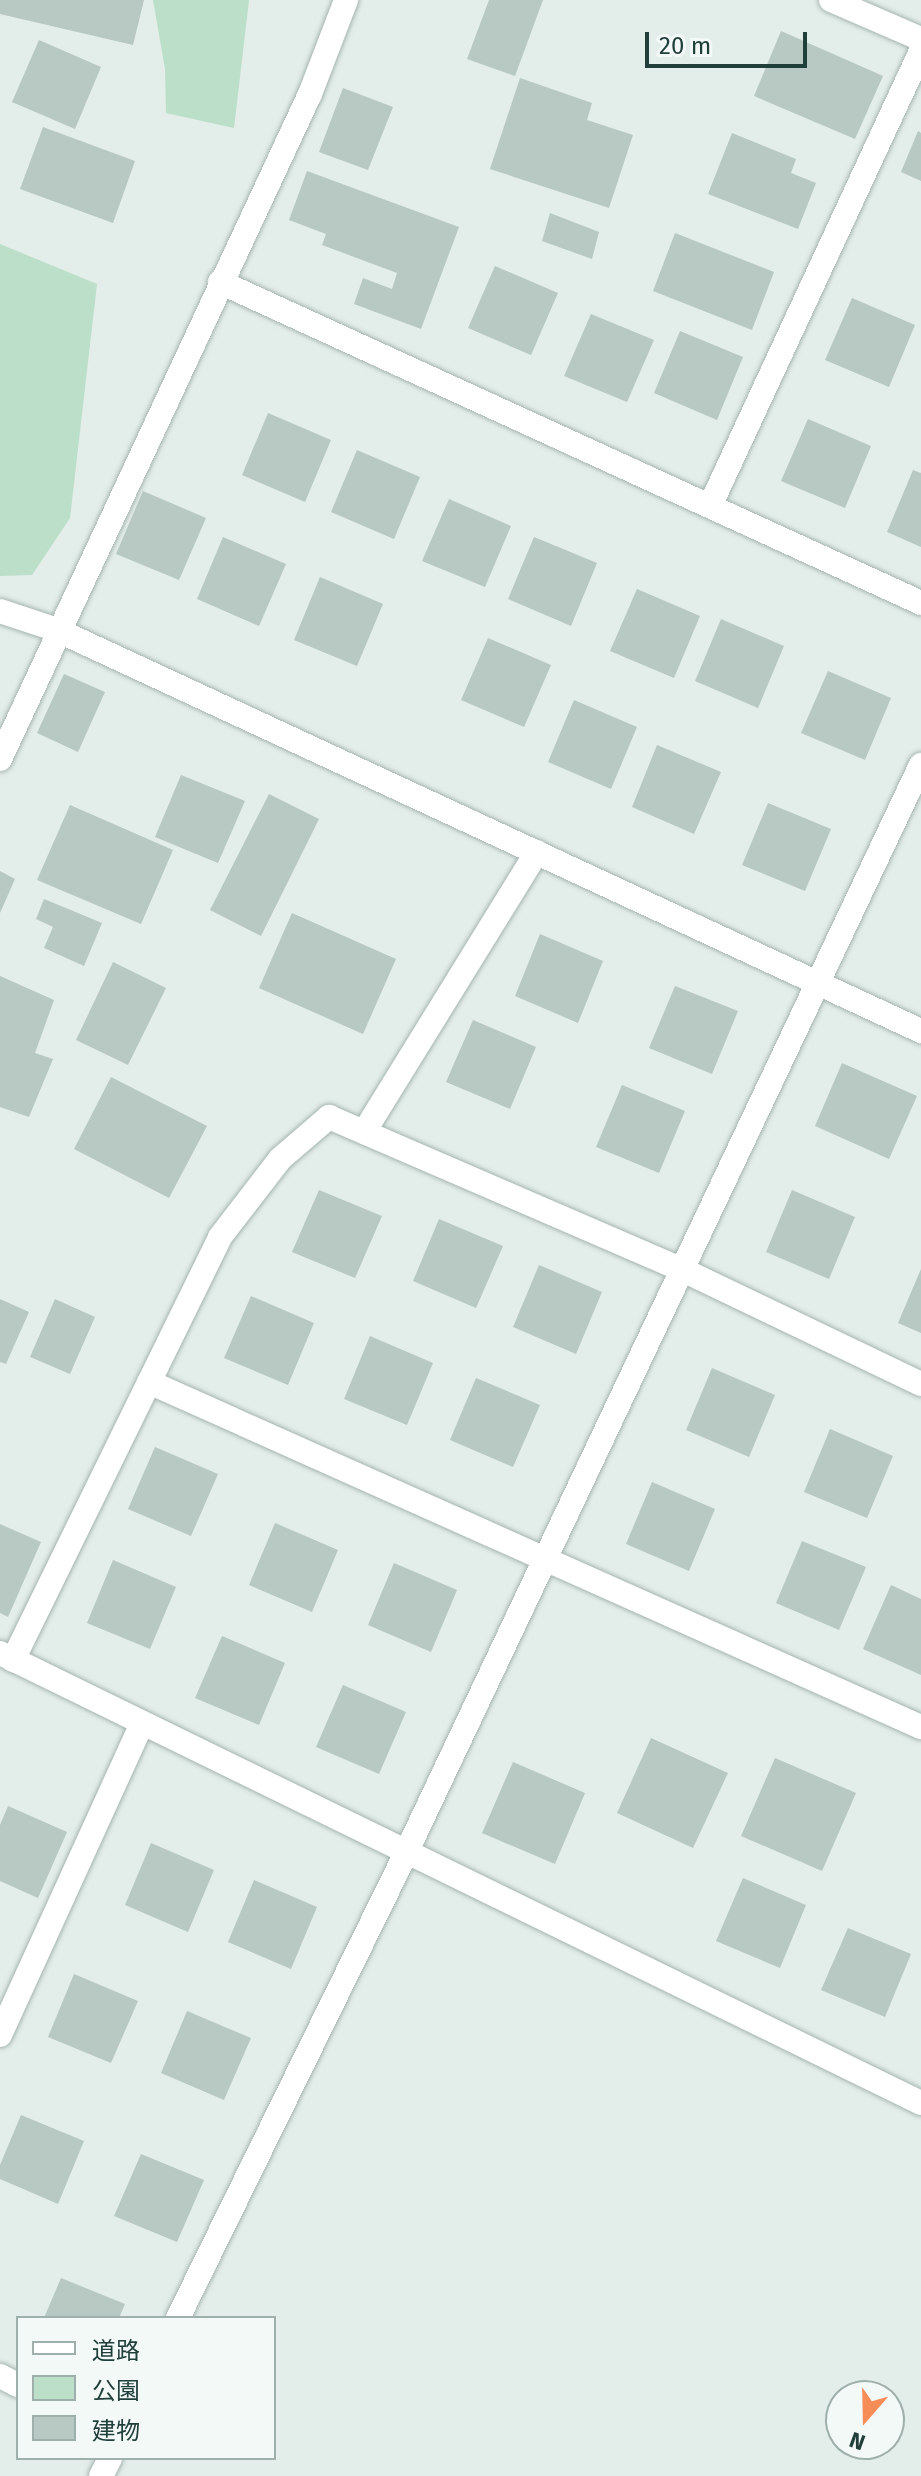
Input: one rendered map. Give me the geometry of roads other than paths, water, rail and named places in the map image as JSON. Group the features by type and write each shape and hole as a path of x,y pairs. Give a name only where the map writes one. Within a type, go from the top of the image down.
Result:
{"street":[{"path":"0,759 57,630 310,94 346,0"},
{"path":"831,0 921,39"},
{"path":"710,506 921,51"},
{"path":"220,282 921,603"},
{"path":"0,611 57,630 921,1031"},
{"path":"179,2316 405,1855 815,982 921,765"},
{"path":"364,1132 537,852"},
{"path":"921,1384 681,1269 329,1117 280,1159 220,1237 149,1382 6,1656 405,1855 921,2103"},
{"path":"149,1382 921,1727"},
{"path":"0,2035 142,1724"}]}
